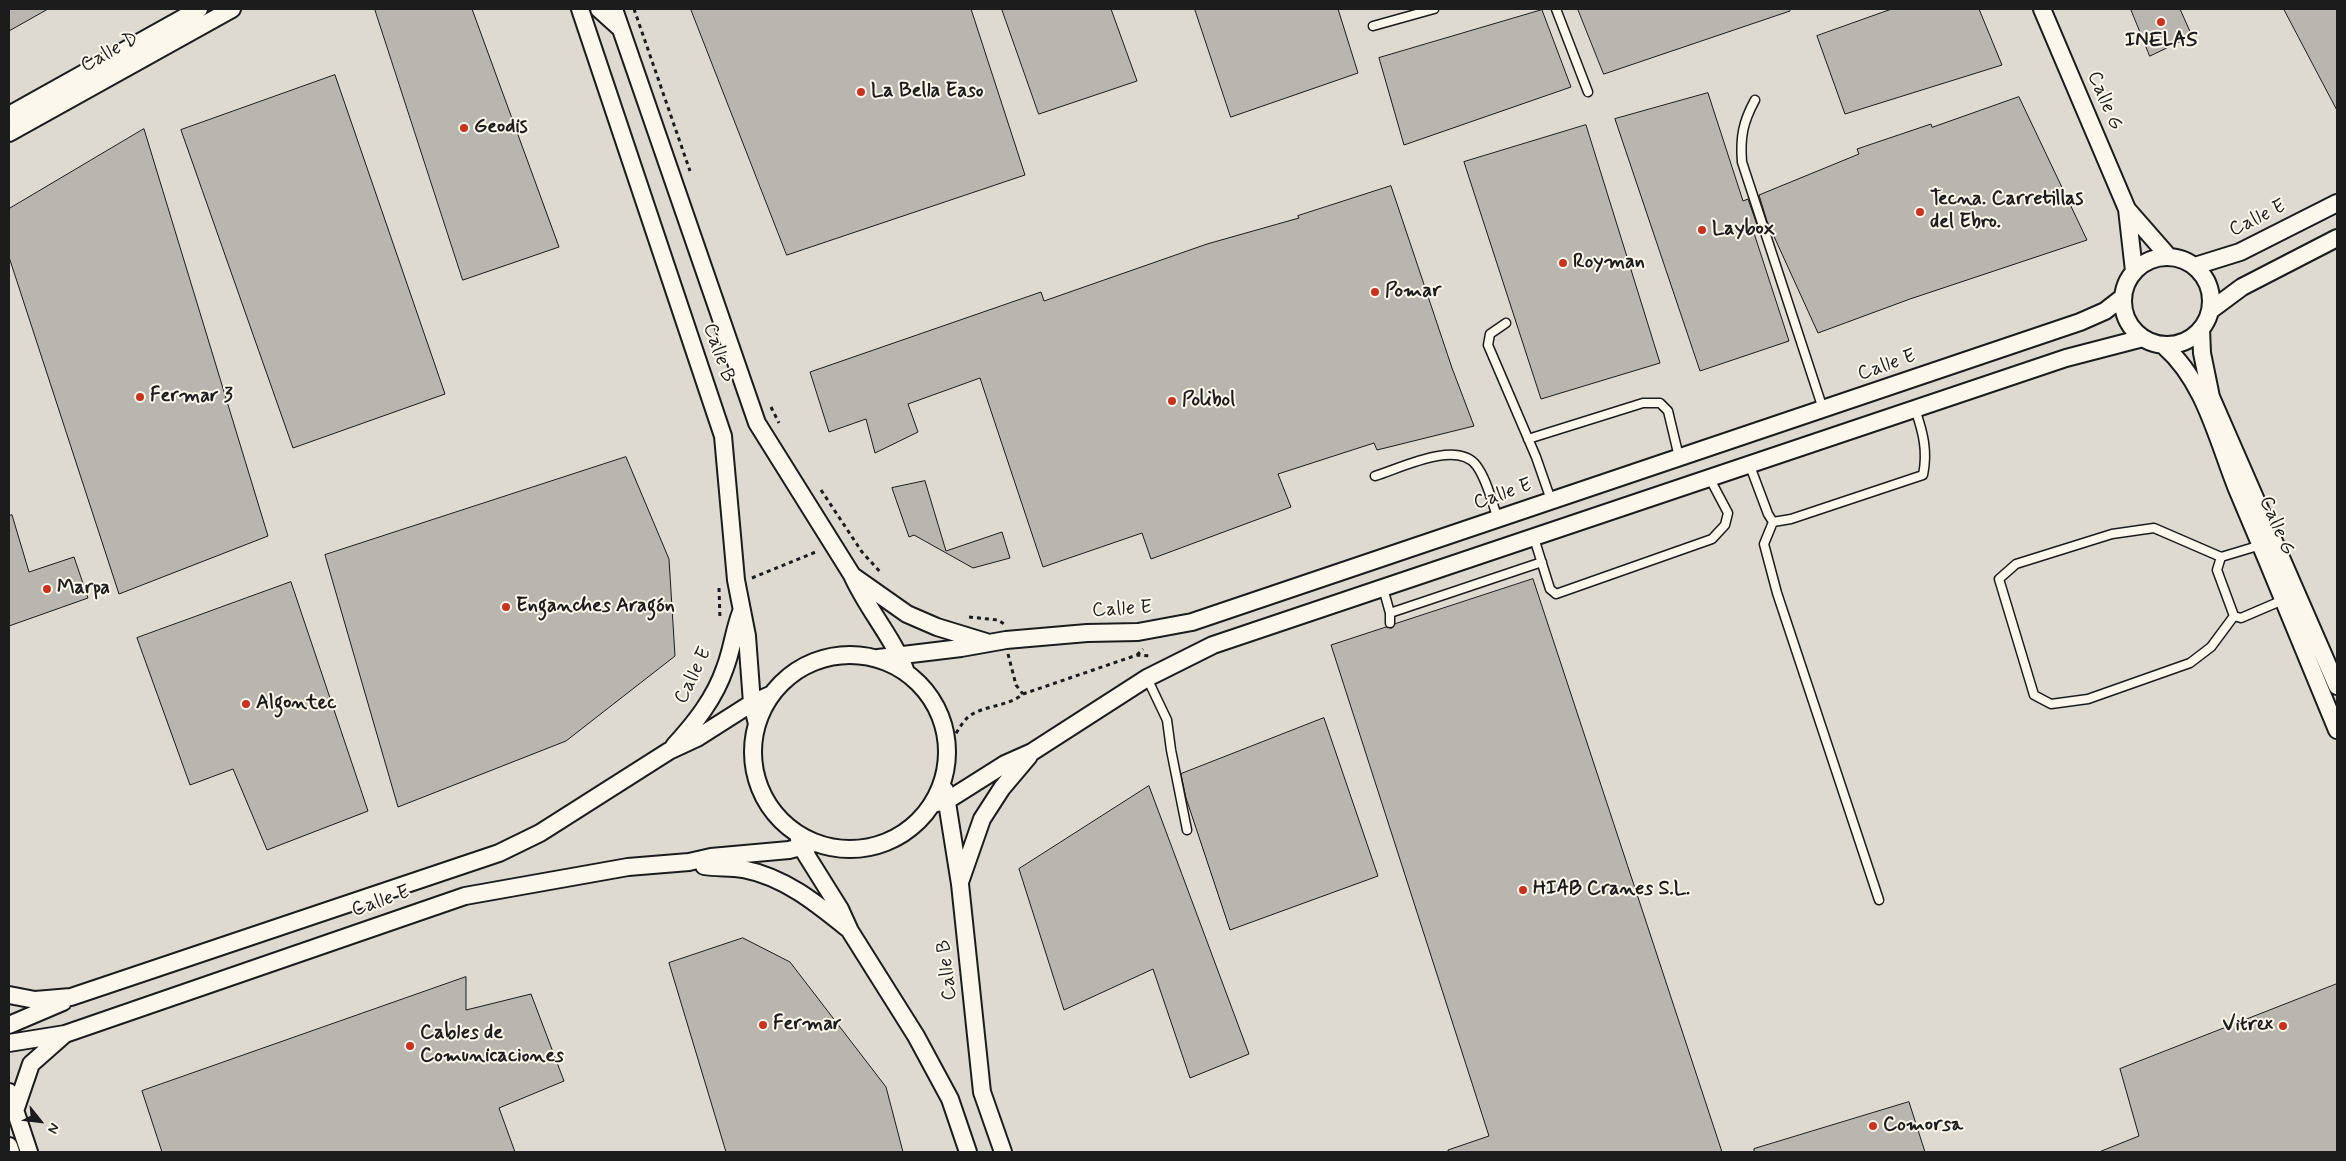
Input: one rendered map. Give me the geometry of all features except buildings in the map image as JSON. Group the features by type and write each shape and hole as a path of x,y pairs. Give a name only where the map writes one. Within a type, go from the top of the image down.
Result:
{"street":[{"name":"Calle D","path":"9,115 199,9"},
{"name":"Calle D","path":"9,133 232,9"},
{"name":"Calle B","path":"580,9 723,436 741,612 748,645 752,703 757,724"},
{"path":"599,9 622,30"},
{"name":"Calle B","path":"614,9 757,423 852,575 862,597 899,654 906,672"},
{"name":"Calle G","path":"2042,9 2127,209 2134,271"},
{"name":"Calle E","path":"2195,266 2240,252 2337,203"},
{"name":"Calle G","path":"2127,209 2169,257"},
{"path":"2211,310 2209,286 2195,266 2187,261 2169,257 2150,260 2134,271 2125,288 2123,297 2123,307 2129,325 2143,338 2164,346 2184,342 2201,330 2211,310 2242,287 2337,238"},
{"name":"Calle E","path":"878,658 961,648 986,642 1087,633 1138,632 1178,626 2080,322 2105,311 2123,297"},
{"name":"Calle G","path":"2201,330 2205,372 2211,397 2337,686"},
{"path":"940,802 1005,764 1032,752 1147,678 1213,645 1750,466 2066,358 2143,338"},
{"name":"Calle G","path":"2164,346 2177,357 2196,384 2337,730"},
{"name":"Calle B","path":"852,575 907,614 937,627 986,642"},
{"name":"Calle E","path":"669,751 699,716 717,687 730,654 734,631 741,612"},
{"path":"940,802 948,747 942,718 936,705 918,681 906,672 878,658 862,655 828,657 797,671 772,694 757,724 754,755 759,786 774,812 805,841 850,931 916,1036 950,1099 968,1152"},
{"name":"Calle E","path":"9,995 34,1000 71,997 434,876 511,848 540,833 669,751 696,738 752,703 772,694"},
{"path":"960,884 982,819 997,794 1032,752"},
{"name":"Calle B","path":"940,802 960,884 982,1092 1003,1152"},
{"name":"Calle E","path":"15,1110 32,1064 65,1034 465,896 628,867 690,862 805,841 848,849 881,844 910,829 940,802"},
{"path":"690,862 707,867 741,869 774,878 812,900 850,931"},
{"path":"9,1025 30,1014 53,1007 71,997"},
{"path":"9,1044 65,1034"},
{"path":"9,1092 30,1152"},
{"path":"9,1146 11,1152"}],"lane":[{"path":"1372,26 1434,9"},
{"path":"1556,9 1588,92"},
{"path":"1755,100 1744,120 1742,162 1823,409"},
{"path":"1506,323 1490,334 1488,345 1528,439 1551,500"},
{"path":"1528,439 1642,403 1660,402 1668,411 1679,457"},
{"path":"1773,522 1791,519 1923,475 1927,458 1925,441 1914,409"},
{"path":"1376,476 1441,454 1462,455 1476,465 1498,519"},
{"path":"1750,466 1768,514 1773,522"},
{"path":"1534,538 1550,589 1556,594 1712,539 1725,525 1728,513 1710,479"},
{"path":"1773,522 1764,544 1777,593 1879,900"},
{"path":"2234,616 2211,648 2190,663 2088,699 2050,704 2034,695 1999,579 2016,564 2112,534 2154,528 2220,557 2260,545"},
{"path":"2220,557 2217,570 2234,616"},
{"path":"1390,613 1542,562"},
{"path":"1383,588 1390,613 1390,623"},
{"path":"2234,616 2241,618 2283,600"},
{"path":"1147,678 1167,720 1187,830"}],"path":[{"path":"634,9 693,180"},
{"path":"768,399 782,429"},
{"path":"819,487 868,560 884,576"},
{"path":"747,579 754,578 824,548"},
{"path":"719,582 720,625"},
{"path":"964,617 998,620 1003,623 1005,629"},
{"path":"1007,651 1016,685 1023,694"},
{"path":"948,747 970,716 1015,700 1023,694 1137,655 1156,655"}],"shaded area":[{"path":"9,9 2337,9 2337,1152 9,1152"}],"place":[{"name":"INELAS","path":"2161,22"},
{"name":"La Bella Easo","path":"861,92"},
{"name":"Geodis","path":"464,128"},
{"name":"Tecna. Carretillas del Ebro.","path":"1920,212"},
{"name":"Laybox","path":"1702,230"},
{"name":"Royman","path":"1563,263"},
{"name":"Pomar","path":"1375,292"},
{"name":"Fermar 3","path":"140,397"},
{"name":"Polibol","path":"1172,401"},
{"name":"Marpa","path":"47,589"},
{"name":"Enganches Aragón","path":"506,607"},
{"name":"Algontec","path":"246,704"},
{"name":"HIAB Cranes S.L.","path":"1523,890"},
{"name":"Fermar","path":"763,1025"},
{"name":"Vitrex","path":"2283,1026"},
{"name":"Cables de Comunicaciones","path":"410,1046"},
{"name":"Comorsa","path":"1873,1126"}]}
